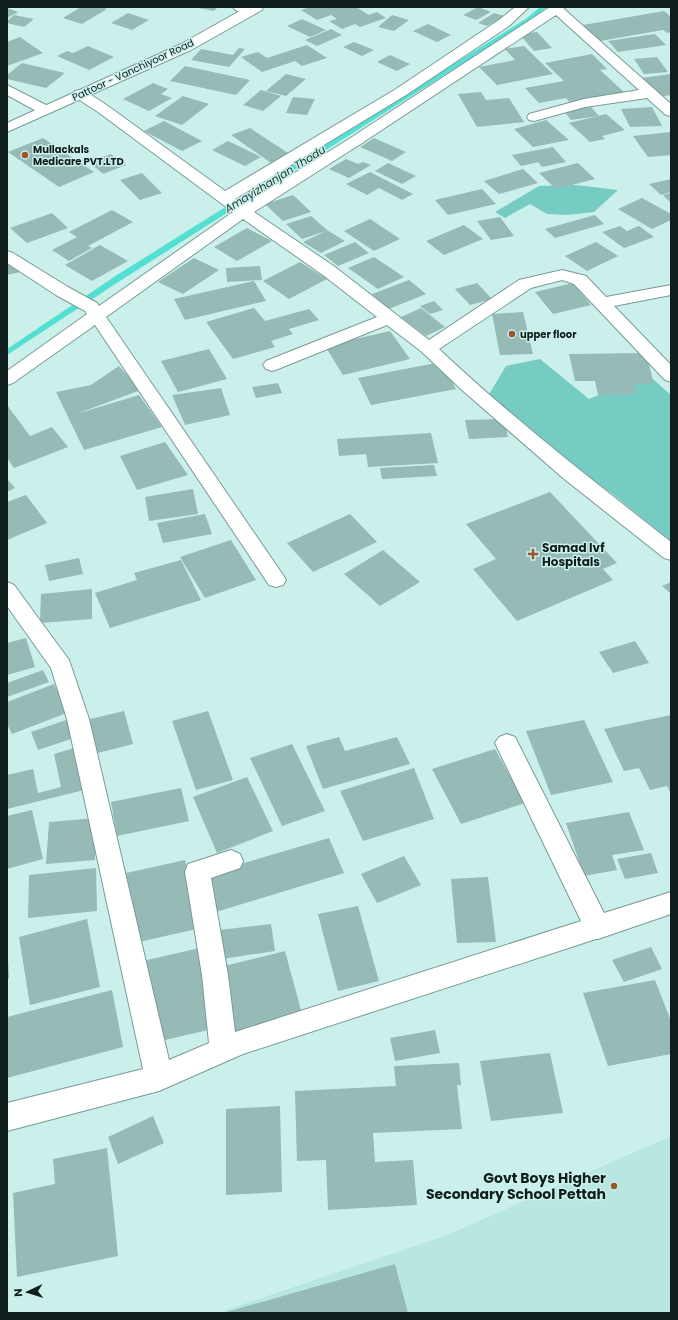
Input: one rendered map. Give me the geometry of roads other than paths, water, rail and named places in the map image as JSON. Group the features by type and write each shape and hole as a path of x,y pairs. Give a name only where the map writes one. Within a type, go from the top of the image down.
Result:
{"street":[{"path":"225,198 401,92 504,23 523,7"},
{"name":"Pattoor - Vanchiyoor Road","path":"7,128 186,47 248,8"},
{"path":"7,379 94,311 243,212 360,138 558,8 671,112"},
{"path":"7,89 45,110"},
{"path":"534,117 584,103 650,93"},
{"path":"80,94 243,212 329,272 390,318 428,348 468,386 570,473 671,553"},
{"path":"7,256 94,311 276,580"},
{"path":"428,348 525,284 562,275 580,280 671,376"},
{"path":"602,304 671,290"},
{"path":"272,364 390,318"},
{"path":"7,590 61,666 78,719 94,795 160,1078"},
{"path":"507,743 598,928"},
{"path":"223,1050 215,975 197,872 231,861"},
{"path":"7,1117 160,1078 238,1043 598,928 671,903"}],"waterway":[{"name":"Amayizhanjan Thodu","path":"7,353 120,277 529,19 544,7"}],"place":[{"name":"Mullackals Medicare PVT.LTD","path":"25,155"},
{"name":"upper floor","path":"512,334"},
{"name":"Samad Ivf Hospitals","path":"533,554"},
{"name":"Govt Boys Higher Secondary School Pettah","path":"614,1186"}]}
